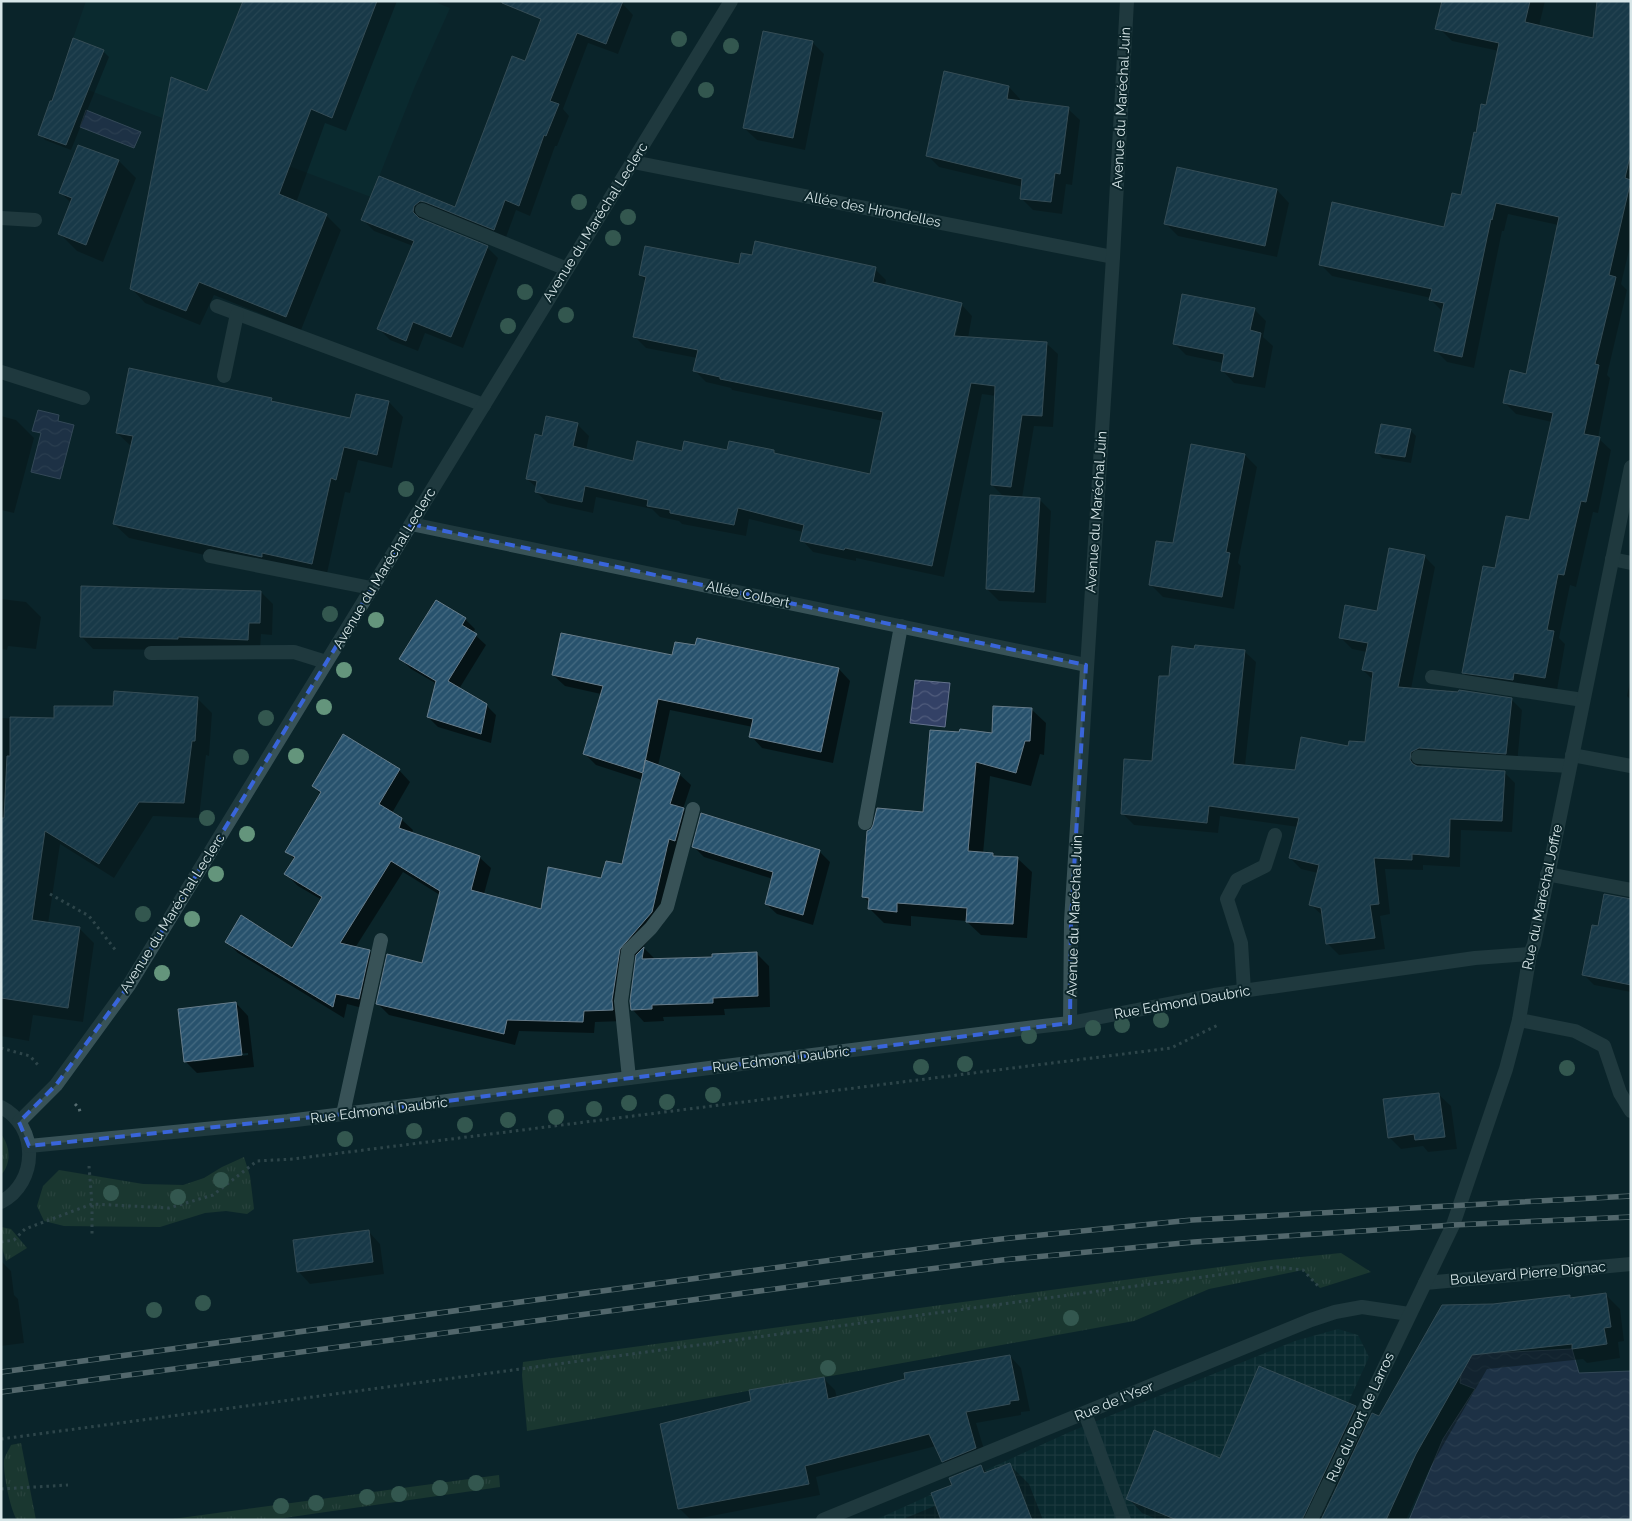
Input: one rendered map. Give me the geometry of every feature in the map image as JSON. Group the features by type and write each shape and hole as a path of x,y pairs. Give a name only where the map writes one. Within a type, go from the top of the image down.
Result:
{"street":[{"name":"Avenue du Maréchal Leclerc","path":"19,1122 56,1085 135,974 731,1"},
{"name":"Avenue du Maréchal Juin","path":"1070,1023 1071,920 1113,257 1127,1"},
{"name":"Allée des Hirondelles","path":"632,162 1113,257"},
{"path":"422,210 567,269"},
{"path":"1,218 35,220"},
{"path":"216,306 484,405"},
{"path":"224,376 237,314"},
{"path":"1,372 83,398"},
{"name":"Rue du Maréchal Joffre","path":"1409,1314 1453,1225 1506,1069 1519,1020 1530,954 1534,944 1631,467"},
{"name":"Allée Colbert","path":"411,524 1086,665"},
{"path":"210,556 371,588"},
{"path":"1612,559 1631,563"},
{"path":"865,823 901,626"},
{"path":"151,653 294,652 326,662"},
{"path":"1432,677 1583,700"},
{"path":"1418,757 1571,761 1631,766"},
{"path":"628,1078 620,1001 628,951 652,928 667,908 693,809"},
{"path":"1244,991 1242,943 1227,899 1237,880 1266,866 1275,835"},
{"path":"1548,874 1631,890"},
{"path":"343,1114 380,940"},
{"name":"Rue Edmond Daubric","path":"29,1146 343,1114 1070,1023 1244,991 1475,958 1530,954"},
{"path":"1519,1020 1576,1031 1604,1046 1620,1093 1631,1111"},
{"path":"1,1108 7,1110 19,1122 26,1134 30,1162 26,1176 18,1189 1,1202"},
{"name":"Boulevard Pierre Dignac","path":"1425,1283 1631,1264"},
{"name":"Rue de l'Yser","path":"823,1520 1335,1312 1362,1307 1409,1314"},
{"name":"Rue du Port de Larros","path":"1311,1520 1409,1314"},
{"path":"1085,1413 1124,1520"}],"path":[{"path":"50,894 89,916 135,974"},
{"path":"1,1242 14,1240 25,1229 92,1204 169,1208 213,1195 257,1161 293,1159 1171,1048 1218,1025"},
{"path":"1,1440 1277,1267 1303,1270 1320,1288 1335,1312"},
{"path":"1,1489 68,1485"}],"highlighted area":[{"path":"411,524 1086,665 1071,921 1070,1023 343,1114 87,1141 29,1146 19,1122 56,1085 129,985"}],"shaded area":[{"path":"86,1 432,1 450,8 415,86 371,197 59,79"},
{"path":"1338,1329 1358,1335 1369,1357 1314,1477 1370,1503 1390,1510 1389,1520 875,1520 1072,1431 1295,1341"}],"green space":[{"path":"1,1134 8,1149 8,1160 5,1170 1,1175"},
{"path":"244,1157 250,1176 254,1209 247,1214 226,1211 205,1213 160,1227 64,1226 44,1221 37,1206 43,1186 59,1170 143,1184 183,1185 204,1178"},
{"path":"1,1227 11,1229 27,1248 6,1261 1,1244"},
{"path":"1341,1253 1371,1272 1320,1288 1303,1270 1209,1289 1134,1321 527,1431 522,1375 523,1362 1271,1260"},
{"path":"21,1443 36,1520 17,1520 8,1491 4,1460 11,1445"},
{"path":"499,1475 500,1487 270,1520 165,1520"}],"water":[{"path":"86,110 141,132 134,148 80,127"},
{"path":"38,410 59,415 58,421 74,425 60,479 31,472 41,433 32,431"},
{"path":"915,680 950,683 945,727 910,723"},
{"path":"1475,1326 1494,1353 1572,1349 1579,1373 1631,1371 1631,1520 1409,1520 1443,1439 1475,1389 1460,1383 1461,1375 1441,1363"}],"building":[{"path":"243,1 377,1 332,118 311,109 279,194 327,214 286,317 199,282 186,311 130,289 171,77 207,91"},
{"path":"502,1 623,1 606,44 577,33 550,101 559,104 546,136 544,135 519,206 505,200 494,230 425,202 420,201 414,206 413,212 419,218 488,246 451,337 413,322 406,341 377,329 414,241 361,220 379,176 455,207 512,56 525,61 541,19 502,3"},
{"path":"1442,1 1530,1 1525,22 1593,38 1597,1 1631,1 1631,152 1625,178 1631,180 1609,275 1616,277 1595,364 1599,365 1584,434 1600,437 1586,502 1581,501 1564,575 1558,574 1547,630 1554,631 1545,678 1514,673 1513,680 1462,673 1483,566 1495,568 1506,516 1529,520 1553,413 1503,403 1510,370 1526,374 1559,217 1496,203 1462,357 1434,351 1444,303 1429,300 1432,289 1319,265 1332,202 1444,227 1452,193 1461,195 1481,104 1486,105 1499,43 1435,29"},
{"path":"763,31 813,41 793,138 743,128"},
{"path":"73,38 104,50 66,145 38,135 50,101 52,101"},
{"path":"944,71 1009,86 1007,99 1069,107 1060,174 1055,173 1051,202 1020,199 1022,179 926,156"},
{"path":"78,145 119,160 86,245 58,234 72,198 59,193"},
{"path":"1177,167 1277,189 1265,246 1164,224"},
{"path":"755,241 876,267 873,282 962,303 954,336 1047,342 1042,416 1022,415 1011,487 991,485 995,386 971,383 932,566 800,541 804,525 738,508 734,525 670,513 670,510 647,506 648,500 585,486 582,502 535,492 537,481 526,479 535,434 542,436 546,416 578,423 573,446 633,461 637,441 682,451 684,441 727,450 729,441 870,474 883,412 720,379 720,377 693,371 698,350 633,337 646,277 639,275 645,246 739,264 741,253 752,255"},
{"path":"1182,294 1255,308 1250,330 1261,333 1253,377 1221,371 1224,354 1173,344"},
{"path":"129,368 272,398 271,401 350,418 356,394 389,401 377,455 344,447 336,480 331,478 312,564 262,553 262,557 113,524 133,436 116,433"},
{"path":"1381,424 1411,429 1405,457 1375,453"},
{"path":"1191,444 1245,454 1226,552 1230,553 1222,597 1149,585 1156,541 1173,543"},
{"path":"990,495 1040,498 1034,592 986,589"},
{"path":"1389,548 1425,555 1398,687 1458,692 1459,690 1512,698 1506,754 1419,748 1411,752 1410,760 1417,766 1505,771 1502,821 1450,819 1449,857 1412,854 1412,860 1374,858 1379,904 1370,905 1375,938 1326,944 1321,908 1309,905 1319,865 1289,858 1299,818 1209,806 1207,823 1121,814 1124,759 1152,761 1159,676 1169,676 1172,646 1194,649 1195,645 1245,650 1233,764 1295,770 1301,737 1348,746 1349,741 1365,742 1373,672 1362,670 1368,643 1339,638 1345,605 1377,611"},
{"path":"81,586 261,591 260,623 249,623 248,640 178,637 178,639 80,637"},
{"path":"436,600 466,618 462,625 477,634 448,681 487,704 481,734 427,717 436,681 399,659"},
{"path":"561,633 672,655 675,642 695,645 697,638 839,668 821,752 749,737 753,719 658,699 645,760 680,773 670,804 684,808 675,841 669,839 652,912 620,949 612,1000 613,1010 584,1011 583,1022 507,1020 504,1034 376,1004 387,954 422,963 440,891 391,861 340,943 370,950 359,999 336,994 333,1007 225,942 241,915 292,948 322,897 284,874 295,857 285,852 321,792 312,786 343,734 400,769 379,804 402,818 399,828 480,856 471,890 541,909 548,867 601,878 606,861 622,864 643,773 583,754 603,686 552,675"},
{"path":"114,691 198,697 195,741 192,741 184,803 139,802 99,864 45,831 32,920 80,927 68,1008 1,998 1,818 4,818 7,756 10,756 10,717 54,718 54,706 113,706"},
{"path":"993,706 1032,708 1030,741 1025,741 1016,773 976,762 968,851 993,853 993,856 1018,857 1013,924 966,922 967,908 897,903 897,912 868,909 869,898 862,897 867,831 873,825 877,808 923,812 930,730 959,732 960,729 992,733"},
{"path":"701,813 820,850 803,915 765,904 773,872 692,847"},
{"path":"1604,894 1631,899 1631,985 1582,975 1592,925 1598,926"},
{"path":"644,947 642,959 712,957 712,954 757,952 758,996 713,998 713,1003 652,1005 652,1009 631,1010 630,1001 636,955"},
{"path":"236,1002 242,1055 184,1062 178,1009"},
{"path":"1439,1093 1445,1137 1415,1140 1414,1134 1388,1138 1383,1099"},
{"path":"369,1230 373,1262 297,1272 293,1240"},
{"path":"1606,1293 1611,1327 1604,1328 1607,1344 1572,1349 1572,1344 1472,1355 1416,1454 1386,1520 1321,1520 1372,1413 1379,1416 1442,1305 1493,1304"},
{"path":"1010,1355 1019,1400 1010,1401 1010,1404 966,1412 976,1448 942,1462 929,1434 805,1466 809,1484 678,1509 660,1424 751,1401 749,1390 824,1377 828,1399 905,1379 904,1373"},
{"path":"1259,1366 1356,1406 1302,1520 1177,1520 1126,1499 1154,1430 1220,1458"},
{"path":"1010,1463 1032,1520 941,1520 931,1493 952,1485 949,1478 981,1465 984,1473"}],"railway":[{"path":"1,1372 854,1257 1001,1239 1192,1220 1631,1196"},
{"path":"1,1392 1002,1260 1194,1242 1453,1225 1631,1217"}]}
